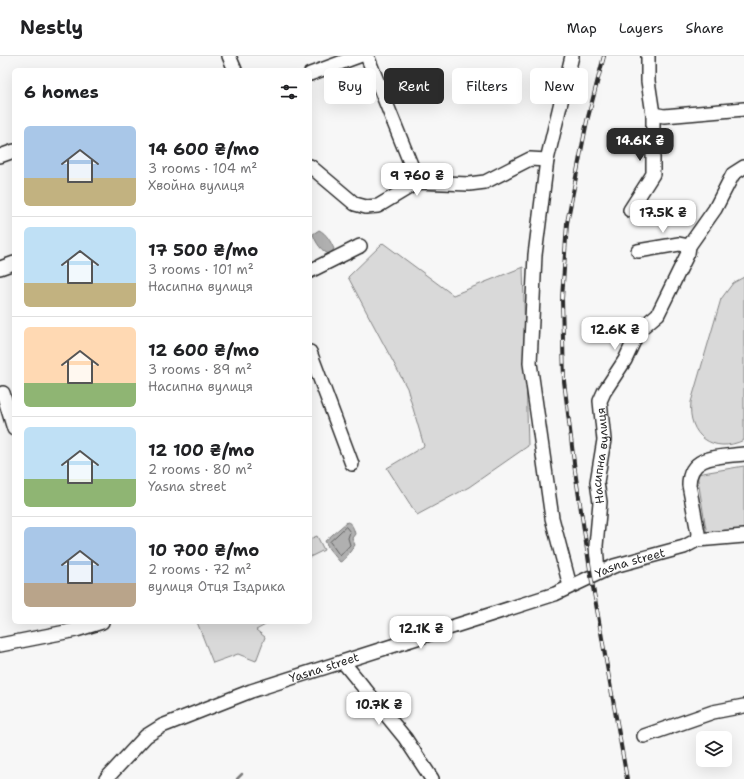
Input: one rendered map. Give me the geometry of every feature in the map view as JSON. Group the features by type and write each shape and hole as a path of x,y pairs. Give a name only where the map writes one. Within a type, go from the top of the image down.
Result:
{"street":[{"path":"312,73 359,56"},
{"path":"368,56 418,182"},
{"path":"570,586 552,518 530,363 535,255 547,160 572,56"},
{"path":"630,210 638,195 653,174 653,114 648,80 648,56"},
{"path":"653,114 664,116 744,108"},
{"path":"0,156 12,152"},
{"path":"312,168 355,204 366,207 378,206 418,182 469,184 485,182 530,159 547,160"},
{"name":"Насипна вулиця","path":"598,572 596,546 600,502 597,482 604,440 600,401 604,392 625,360 639,330 658,314 688,254 689,246 714,209 733,174 744,166"},
{"path":"638,251 679,244 689,246"},
{"path":"312,270 360,246"},
{"path":"0,268 12,264"},
{"path":"312,357 352,464"},
{"path":"6,392 12,420"},
{"path":"697,540 698,533 689,485 689,477 693,467 698,463 709,459 744,454"},
{"name":"Yasna street","path":"106,779 133,748 146,736 162,726 251,691 549,596 598,572 614,566 684,547 697,540 744,536"},
{"path":"0,645 88,624"},
{"path":"343,662 405,738 432,779"},
{"path":"644,736 713,712 744,706"}],"shaded area":[{"path":"383,243 453,295 523,267 528,446 469,487 417,515 387,468 424,446 407,388 348,277"},
{"path":"744,277 744,440 733,444 722,445 704,439 698,432 693,424 691,402 721,299 733,283"},
{"path":"744,466 744,529 707,535 697,474"},
{"path":"317,536 324,550 312,556 312,538"},
{"path":"198,624 267,624 256,630 265,637 256,661 238,654 213,663"}],"water":[{"path":"319,230 326,235 333,246 334,249 330,254 324,251 315,240 313,234"},
{"path":"347,522 354,530 355,534 352,538 355,545 344,560 340,562 329,549 325,541"}],"waterway":[{"path":"237,779 242,774"}],"railway":[{"path":"604,56 587,121 567,223 562,299 564,381 575,471 591,576 627,779"}]}
